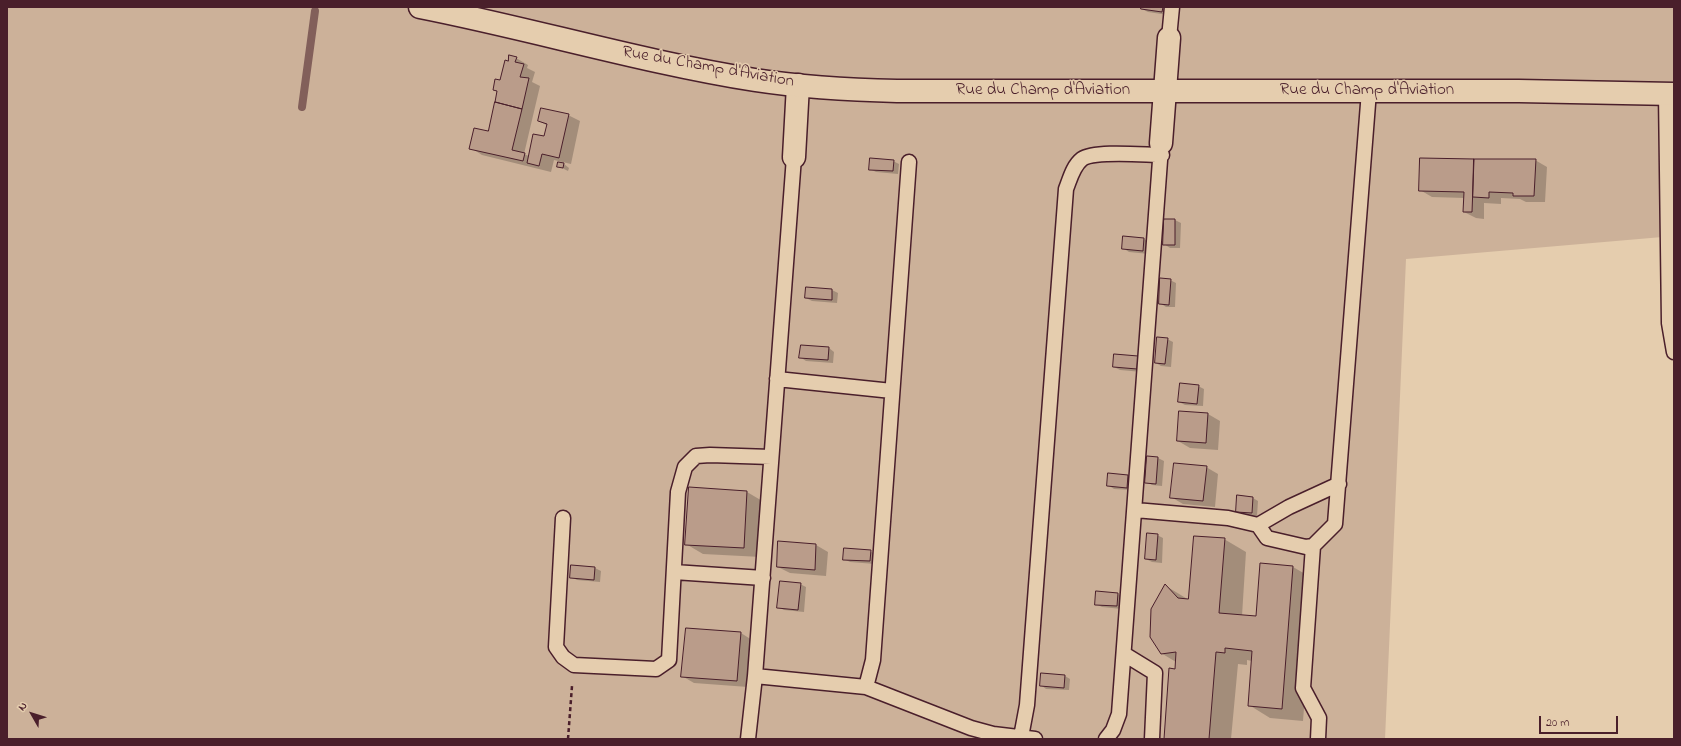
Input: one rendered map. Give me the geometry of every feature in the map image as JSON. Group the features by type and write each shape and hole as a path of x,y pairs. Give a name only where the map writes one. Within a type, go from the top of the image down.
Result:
{"street":[{"name":"Rue du Champ d'Aviation","path":"420,7 687,67 755,80 798,85 897,91 1368,91 1670,93"},
{"path":"1162,149 1169,38"},
{"path":"794,156 798,85"}],"lane":[{"path":"1169,38 1172,7"},
{"path":"1135,510 1228,518 1258,525 1267,538 1306,547 1313,546 1335,524 1368,91"},
{"path":"1670,93 1669,322 1674,352"},
{"path":"1021,737 1027,705 1066,189 1072,172 1082,160 1094,155 1162,149 1119,714 1113,730 1106,739"},
{"path":"748,739 763,578 794,156"},
{"path":"866,687 873,660 909,162"},
{"path":"777,379 892,391"},
{"path":"563,518 556,647 563,657 574,665 656,669 669,660 678,492 685,467 696,456 771,457"},
{"path":"1258,525 1289,507 1339,484"},
{"path":"1313,546 1303,688 1319,718 1318,739"},
{"path":"674,572 763,578"},
{"path":"1124,654 1155,674 1152,739"},
{"path":"755,676 866,687 971,728 993,734 1035,739"}],"path":[{"path":"568,739 574,665"}],"shaded area":[{"path":"7,7 1674,7 1674,236 1406,259 1385,739 7,739"}],"building":[{"path":"1141,7 1163,7 1162,12 1141,9"},
{"path":"509,55 517,57 515,62 524,64 520,77 529,78 522,109 495,102 497,91 493,90 495,79 500,80 505,60 508,61"},
{"path":"495,102 522,109 512,150 525,153 523,161 469,149 474,128 488,131"},
{"path":"541,108 569,114 559,158 542,154 539,166 527,163 533,134 544,136 547,124 538,121"},
{"path":"870,158 894,160 893,171 869,170"},
{"path":"1420,158 1474,159 1472,212 1463,212 1464,192 1419,191"},
{"path":"1474,159 1536,159 1534,196 1513,196 1513,193 1489,192 1489,198 1473,197"},
{"path":"558,162 564,163 563,168 557,167"},
{"path":"1164,219 1175,219 1175,245 1163,245"},
{"path":"1123,236 1144,238 1143,251 1122,249"},
{"path":"1160,278 1171,279 1169,305 1159,304"},
{"path":"806,287 832,289 832,300 805,298"},
{"path":"1157,337 1168,338 1165,364 1155,363"},
{"path":"801,345 829,347 828,360 799,358"},
{"path":"1114,354 1138,356 1137,369 1113,367"},
{"path":"1180,383 1199,385 1197,404 1178,402"},
{"path":"1179,411 1208,413 1206,443 1177,441"},
{"path":"1147,456 1158,457 1156,484 1145,483"},
{"path":"1174,463 1207,466 1203,501 1170,498"},
{"path":"1108,473 1128,475 1127,488 1107,486"},
{"path":"689,487 747,491 744,548 685,545"},
{"path":"1237,495 1253,497 1252,513 1236,512"},
{"path":"1147,533 1158,534 1156,560 1145,559"},
{"path":"1194,536 1225,538 1219,613 1256,616 1260,563 1293,566 1282,709 1248,706 1252,651 1225,648 1225,653 1216,652 1209,739 1164,739 1169,668 1175,669 1176,652 1161,654 1150,637 1151,609 1165,584 1178,598 1188,599"},
{"path":"778,541 816,544 815,570 777,567"},
{"path":"844,548 871,550 870,561 843,560"},
{"path":"571,565 595,567 594,580 570,578"},
{"path":"780,581 801,583 798,610 777,608"},
{"path":"1096,591 1118,593 1117,606 1095,605"},
{"path":"686,628 741,632 737,681 681,677"},
{"path":"1041,673 1065,675 1064,688 1040,686"}],"waterway":[{"path":"302,107 315,11"}]}
